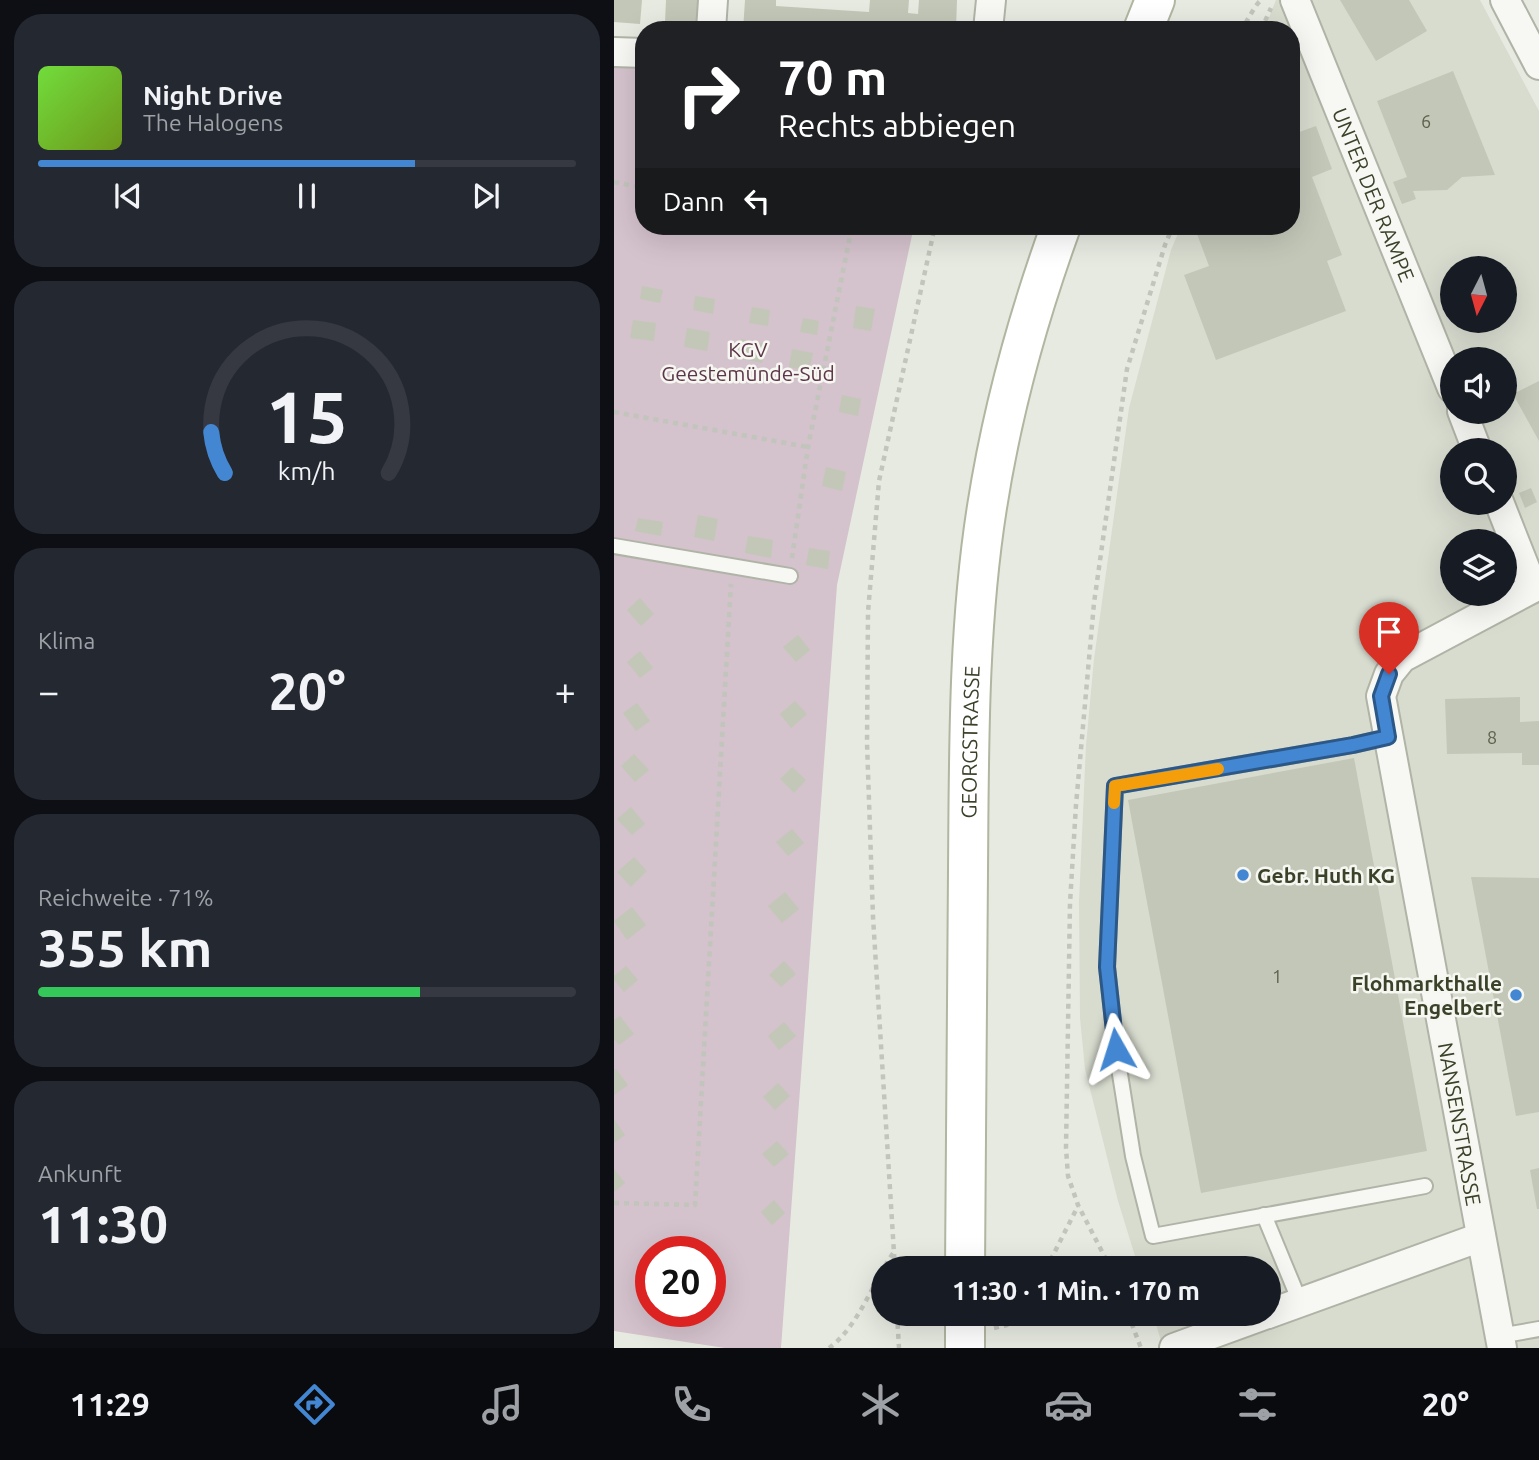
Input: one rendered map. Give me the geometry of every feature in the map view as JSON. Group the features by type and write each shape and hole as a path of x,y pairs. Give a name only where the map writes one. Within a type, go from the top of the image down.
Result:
{"main road":[{"path":"1147,21 1155,0"},
{"name":"GEORGSTRASSE","path":"965,1256 969,744 977,584 987,506 1011,383 1036,295 1058,235"},
{"path":"965,1326 965,1348"}],"street":[{"path":"712,21 713,0"},
{"path":"989,21 990,0"},
{"name":"UNTER DER RAMPE","path":"1295,0 1440,358"},
{"path":"1505,0 1539,65"},
{"path":"614,51 635,52"},
{"path":"1505,515 1536,586"},
{"name":"NANSENSTRASSE","path":"1500,1342 1381,696 1389,674 1402,658 1536,586"},
{"path":"1281,1310 1481,1237"},
{"path":"1173,1348 1234,1326"}],"lane":[{"path":"614,546 790,576"},
{"path":"1388,737 1115,786 1107,967 1116,1049 1133,1156 1153,1236 1425,1186"},
{"path":"1264,1215 1300,1303"},
{"path":"1500,1342 1539,1329"}],"path":[{"path":"1246,21 1261,0"},
{"path":"1266,21 1275,0"},
{"path":"614,182 635,186"},
{"path":"790,576 808,447 850,235"},
{"path":"894,1256 873,917 867,743 868,612 879,481 933,235"},
{"path":"1104,1256 1078,1205 1068,1176 1066,1148 1067,1010 1076,805 1087,662 1127,369 1169,235"},
{"path":"614,412 808,447"},
{"path":"614,1203 695,1205 732,566"},
{"path":"1052,1256 1078,1205"},
{"path":"829,1348 844,1337 894,1251"},
{"path":"898,1326 899,1348"},
{"path":"1133,1326 1141,1348"}],"shaded area":[{"path":"1276,0 1480,0 1539,111 1539,1348 1163,1348 1157,1326 1281,1326 1281,1256 1135,1256 1118,1201 1085,1069 1080,1018 1079,902 1086,745 1094,659 1129,408 1177,235 1300,235 1300,21 1268,21"}],"green space":[{"name":"KGV Geestemünde-Süd","path":"614,64 635,65 635,235 912,235 837,585 781,1348 725,1348 614,1331"}],"building":[{"path":"614,0 642,0 640,21 635,21 635,24 614,22"},
{"path":"666,0 705,0 704,21 665,21"},
{"path":"745,0 776,0 776,6 869,12 870,0 909,0 908,13 918,14 919,0 957,0 956,21 744,21"},
{"path":"1340,0 1409,0 1427,31 1376,61"},
{"path":"1453,71 1495,175 1462,177 1447,190 1413,191 1416,199 1402,204 1393,182 1407,177 1377,101"},
{"path":"1316,126 1332,169 1312,177 1342,255 1327,261 1346,311 1216,360 1184,275 1209,266 1197,235 1300,235 1300,132"},
{"path":"642,286 663,290 660,303 640,299"},
{"path":"695,296 715,299 713,314 693,310"},
{"path":"856,306 875,309 871,331 853,328"},
{"path":"752,307 770,310 768,326 749,323"},
{"path":"803,318 819,321 817,335 800,332"},
{"path":"633,320 656,323 654,341 630,338"},
{"path":"687,328 710,332 707,351 684,347"},
{"path":"741,339 765,344 762,363 737,358"},
{"path":"792,349 813,353 809,371 789,367"},
{"path":"1539,381 1539,441 1517,401 1517,392"},
{"path":"842,395 861,399 858,416 839,412"},
{"path":"826,467 846,472 842,491 822,486"},
{"path":"1531,488 1537,502 1525,508 1519,493"},
{"path":"698,515 718,519 714,541 694,537"},
{"path":"638,518 663,522 661,536 635,531"},
{"path":"748,536 773,540 771,558 745,553"},
{"path":"809,548 830,551 828,569 806,565"},
{"path":"640,598 654,614 641,626 627,610"},
{"path":"798,635 810,650 796,662 783,647"},
{"path":"640,651 653,668 640,678 627,662"},
{"path":"1520,697 1520,722 1539,721 1539,765 1522,765 1522,753 1447,754 1445,699"},
{"path":"795,701 807,714 791,728 780,714"},
{"path":"637,703 650,721 636,731 623,713"},
{"path":"634,754 649,770 635,782 621,766"},
{"path":"1354,758 1427,1151 1201,1193 1128,800"},
{"path":"792,767 806,780 794,793 780,779"},
{"path":"631,807 645,824 632,835 617,819"},
{"path":"792,829 804,843 788,856 776,842"},
{"path":"634,857 647,871 631,887 617,872"},
{"name":"Flohmarkthalle Engelbert","path":"1471,877 1539,878 1539,1112 1516,1116"},
{"path":"785,892 799,909 782,923 768,906"},
{"path":"632,907 646,925 627,940 614,921"},
{"path":"784,961 796,974 781,987 769,975"},
{"path":"626,966 638,980 624,992 614,980 614,976"},
{"path":"620,1016 634,1034 619,1045 614,1039 614,1020"},
{"path":"784,1022 796,1036 779,1050 768,1036"},
{"path":"616,1069 628,1085 614,1095 614,1070"},
{"path":"778,1083 790,1096 775,1110 763,1097"},
{"path":"614,1119 625,1135 614,1143"},
{"path":"777,1141 789,1154 774,1167 762,1154"},
{"path":"1539,1168 1539,1209 1537,1209 1530,1170"},
{"path":"614,1169 625,1183 614,1192"},
{"path":"774,1200 785,1213 772,1225 761,1212"}],"slow traffic":[{"path":"1114,803 1115,786 1218,769"}],"place":[{"name":"Gebr. Huth KG","path":"1243,875"},
{"name":"Flohmarkthalle Engelbert","path":"1516,995"}],"route":[{"path":"1116,1049 1107,967 1115,786 1388,737 1381,696 1389,674"}]}
